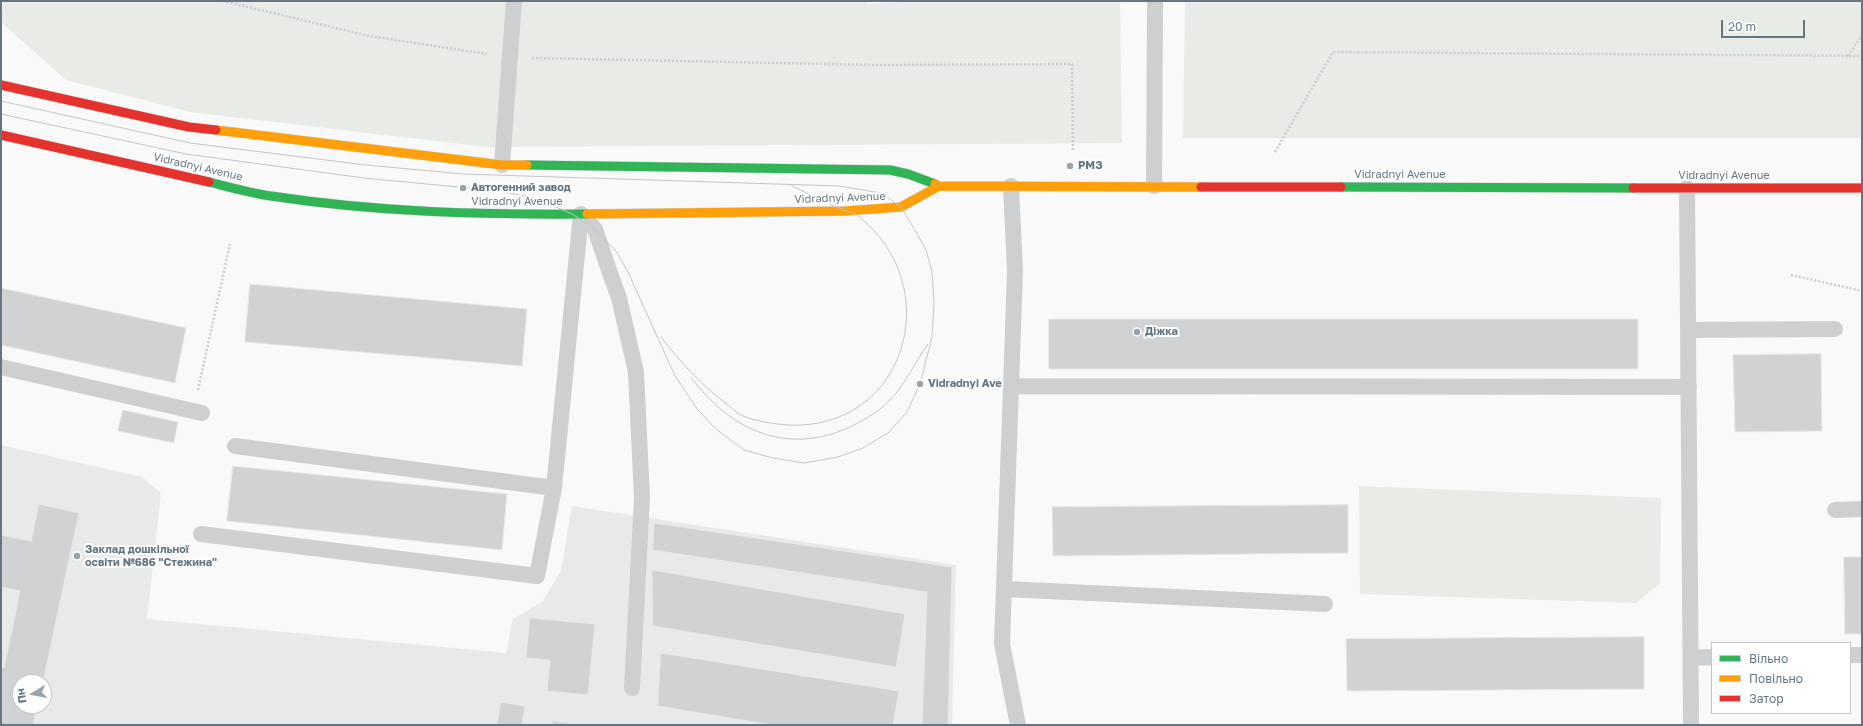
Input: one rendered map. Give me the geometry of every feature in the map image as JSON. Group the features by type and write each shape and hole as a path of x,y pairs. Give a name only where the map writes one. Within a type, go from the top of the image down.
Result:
{"main road":[{"name":"Vidradnyi Avenue","path":"1,85 189,127 502,165 890,170 908,174 939,186 1862,188"},
{"name":"Vidradnyi Avenue","path":"1,135 284,198 352,207 460,214 845,211 901,207 939,186"}],"lane":[{"path":"502,165 514,1"},
{"path":"1154,186 1155,1"},
{"path":"1011,186 1015,272 1002,644 1018,725"},
{"path":"1687,188 1691,725"},
{"path":"201,534 536,576 554,488 581,214"},
{"path":"581,214 595,229 619,298 636,372 642,498 632,688"},
{"path":"1688,330 1835,329"},
{"path":"1,367 198,412"},
{"path":"1012,386 1688,387"},
{"path":"235,446 554,488"},
{"path":"1835,510 1862,509"},
{"path":"1005,589 1326,604"},
{"path":"1851,655 1862,656"},
{"path":"1691,658 1711,657"}],"path":[{"path":"223,1 369,36 510,57 602,61 878,66 1072,64 1073,152"},
{"path":"1847,56 1862,35"},
{"path":"1275,152 1333,52 1862,56"},
{"path":"198,412 230,244"},
{"path":"1791,275 1862,291"}],"shaded area":[{"path":"4,1 866,1 866,4 923,1 1120,1 1122,143 487,147 190,112 66,80 1,22"},
{"path":"1185,1 1862,1 1862,138 1183,138"},
{"path":"1,445 142,477 161,493 147,619 506,653 513,619 542,602 561,571 572,506 956,565 952,725 1,725"},
{"path":"1359,486 1661,498 1660,583 1636,603 1360,594"}],"building":[{"path":"250,284 527,309 522,366 245,342"},
{"path":"1,288 186,328 175,383 1,345"},
{"path":"1049,319 1638,319 1638,369 1049,369"},
{"path":"1821,354 1822,431 1735,432 1733,355"},
{"path":"123,410 178,422 174,443 118,431"},
{"path":"233,466 507,494 502,550 227,521"},
{"path":"39,504 79,513 45,674 12,674 12,714 35,714 33,725 1,725 1,667 4,668 20,591 1,587 1,535 31,541"},
{"path":"1348,505 1348,553 1053,556 1052,507"},
{"path":"654,523 952,567 948,725 922,725 927,592 653,550"},
{"path":"1844,557 1862,557 1862,634 1845,634"},
{"path":"652,570 905,614 896,667 653,626"},
{"path":"530,618 595,624 588,695 547,691 550,660 526,658"},
{"path":"1644,637 1644,689 1347,691 1346,639"},
{"path":"661,653 899,691 893,725 772,725 658,706"},
{"path":"501,702 525,706 522,725 497,725"},
{"path":"553,721 578,725 552,725"}],"tram line":[{"path":"1,101 190,143 366,165 463,174 839,186 881,193 901,207 926,250 932,272 934,303 932,337 920,384 907,412 888,433 863,448 838,457 804,463 773,458 744,450 716,429 698,410 675,376 628,272 616,251 595,229 572,214 538,199 500,191 364,178 186,154 1,114"},
{"path":"661,337 675,355 715,395 741,415 764,422 788,425 829,421 861,405 886,380 901,349 907,314 902,279 886,245 858,216 792,186"},
{"path":"691,377 707,396 724,412 743,425 764,434 785,438 807,439 830,434 854,425 869,417 882,407 891,399 901,386 928,344"}],"traffic: fast":[{"path":"527,165 890,170 908,174 935,184"},
{"path":"209,182 263,195 350,206 468,213 587,214"},
{"path":"1341,187 1633,188"}],"traffic: slow":[{"path":"216,130 502,165 527,165"},
{"path":"935,184 939,186 1201,187"},
{"path":"587,214 845,211 901,207 939,186"}],"traffic: jam":[{"path":"1,85 189,127 216,130"},
{"path":"1,135 209,182"},
{"path":"1201,187 1341,187"},
{"path":"1633,188 1862,188"}],"place":[{"name":"РМЗ","path":"1070,166"},
{"name":"Автогенний завод","path":"463,188"},
{"name":"Діжка","path":"1137,332"},
{"name":"Vidradnyi Ave","path":"920,384"},
{"name":"Заклад дошкільної освіти №686 \"Стежина\"","path":"77,556"}]}
